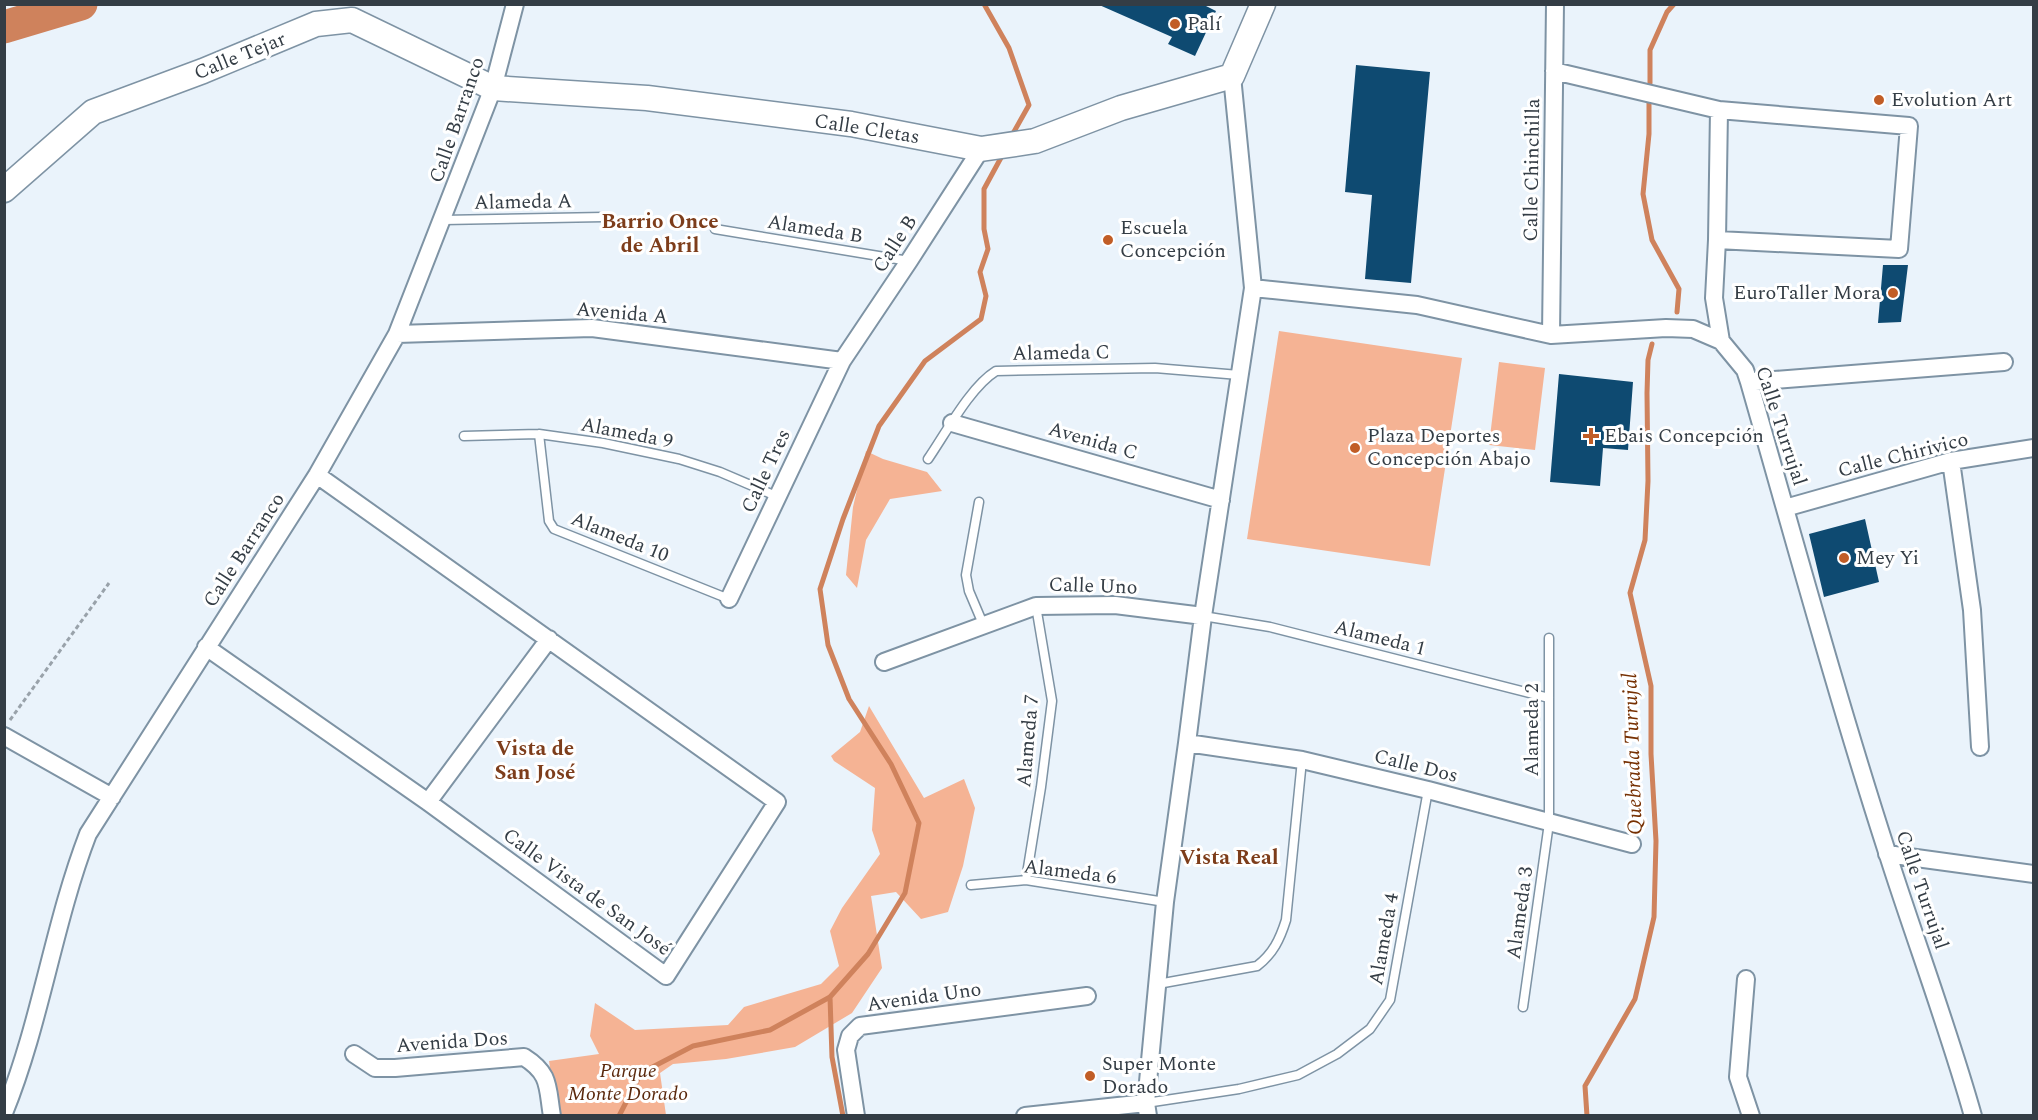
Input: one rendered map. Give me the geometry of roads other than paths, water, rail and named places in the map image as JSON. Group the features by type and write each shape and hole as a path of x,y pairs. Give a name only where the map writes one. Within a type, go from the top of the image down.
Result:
{"street":[{"name":"Calle Barranco","path":"4,1113 20,1072 71,878 88,834 317,475 397,334 493,88 515,4"},
{"path":"1025,1116 1147,1109 1165,902 1203,616 1253,288 1232,76 1263,4"},
{"name":"Calle Chinchilla","path":"1551,335 1555,4"},
{"name":"Calle Tejar","path":"4,190 93,112 204,71 316,24 352,20 493,88"},
{"path":"1554,71 1719,110 1909,126 1899,249 1717,240"},
{"name":"Calle Cletas","path":"493,88 647,98 851,124 981,149 1035,141 1121,108 1232,76"},
{"path":"1719,110 1714,298 1721,341"},
{"name":"Calle B","path":"842,361 981,149"},
{"name":"Calle Turrujal","path":"1253,288 1417,305 1551,335 1666,328 1693,329 1721,341 1744,370 1749,382 1830,668 1887,854 1953,1044 1973,1116"},
{"name":"Avenida A","path":"397,334 592,328 842,361"},
{"name":"Calle Tres","path":"729,600 776,496 842,361"},
{"path":"1749,382 2004,362"},
{"name":"Avenida C","path":"952,423 1221,500"},
{"name":"Calle Chirivico","path":"1785,508 1952,461 2034,448"},
{"path":"1952,461 1972,609 1980,747"},
{"name":"Calle Vista de San José","path":"206,647 428,802 666,976 777,802 317,475"},
{"name":"Calle Uno","path":"884,662 1035,606 1115,605 1203,616"},
{"path":"428,802 549,639"},
{"path":"4,736 112,797"},
{"name":"Calle Dos","path":"1187,743 1302,760 1428,790 1632,844"},
{"path":"1887,854 2034,874"},
{"path":"1746,979 1737,1077 1751,1116"},
{"name":"Avenida Uno","path":"856,1116 846,1050 850,1036 860,1026 1087,996"},
{"name":"Avenida Dos","path":"354,1054 375,1068 524,1057 537,1065 545,1076 552,1116"}],"lane":[{"name":"Alameda A","path":"443,220 604,217"},
{"name":"Alameda B","path":"715,229 909,261"},
{"name":"Alameda C","path":"928,459 975,389 987,376 996,371 1155,368 1239,375"},
{"name":"Alameda 9","path":"464,436 539,434 603,443 679,459 720,472 776,496"},
{"name":"Alameda 10","path":"539,434 549,521 554,529 729,600"},
{"path":"979,502 966,575 969,591 983,624"},
{"name":"Alameda 7","path":"1026,880 1052,700 1035,606"},
{"name":"Alameda 1","path":"1203,616 1270,627 1549,698"},
{"name":"Alameda 2","path":"1549,638 1549,823"},
{"path":"1158,984 1257,966 1268,958 1280,939 1286,920 1302,760"},
{"name":"Alameda 4","path":"1147,1109 1298,1074 1337,1054 1370,1029 1390,1000 1428,790"},
{"name":"Alameda 3","path":"1523,1007 1549,823"},
{"name":"Alameda 6","path":"971,885 1026,880 1165,902"}],"waterway":[{"path":"4,27 81,4"},
{"path":"984,4 1009,48 1029,105 1011,137"},
{"name":"Quebrada Turrujal","path":"1650,83 1650,50 1667,12 1674,4"},
{"name":"Quebrada Turrujal","path":"1649,102 1649,134 1643,194 1652,240 1679,289 1677,312"},
{"path":"619,1116 641,1073 693,1046 770,1030 830,997 868,954 905,893 919,823 891,764 849,699 828,645 820,589 843,519 879,426 925,361 981,319 986,296 980,272 988,249 984,229 984,189 1003,154"},
{"name":"Quebrada Turrujal","path":"1587,1116 1585,1086 1635,999 1654,917 1656,841 1651,754 1651,686 1630,593 1645,540 1648,481 1648,360 1652,344"},
{"path":"830,997 832,1057 843,1116"}],"place":[{"name":"Palí","path":"1175,24"},
{"name":"Evolution Art","path":"1879,100"},
{"name":"Escuela Concepción","path":"1108,240"},
{"name":"EuroTaller Mora","path":"1893,293"},
{"name":"Ebais Concepción","path":"1591,436"},
{"name":"Plaza Deportes Concepción Abajo","path":"1355,448"},
{"name":"Mey Yi","path":"1844,558"},
{"name":"Super Monte Dorado","path":"1090,1076"}],"district":[{"name":"Barrio Once de Abril","path":"660,234"},
{"name":"Vista de San José","path":"535,761"},
{"name":"Vista Real","path":"1229,858"}],"park label":[{"name":"Parque Monte Dorado","path":"628,1082"}]}
